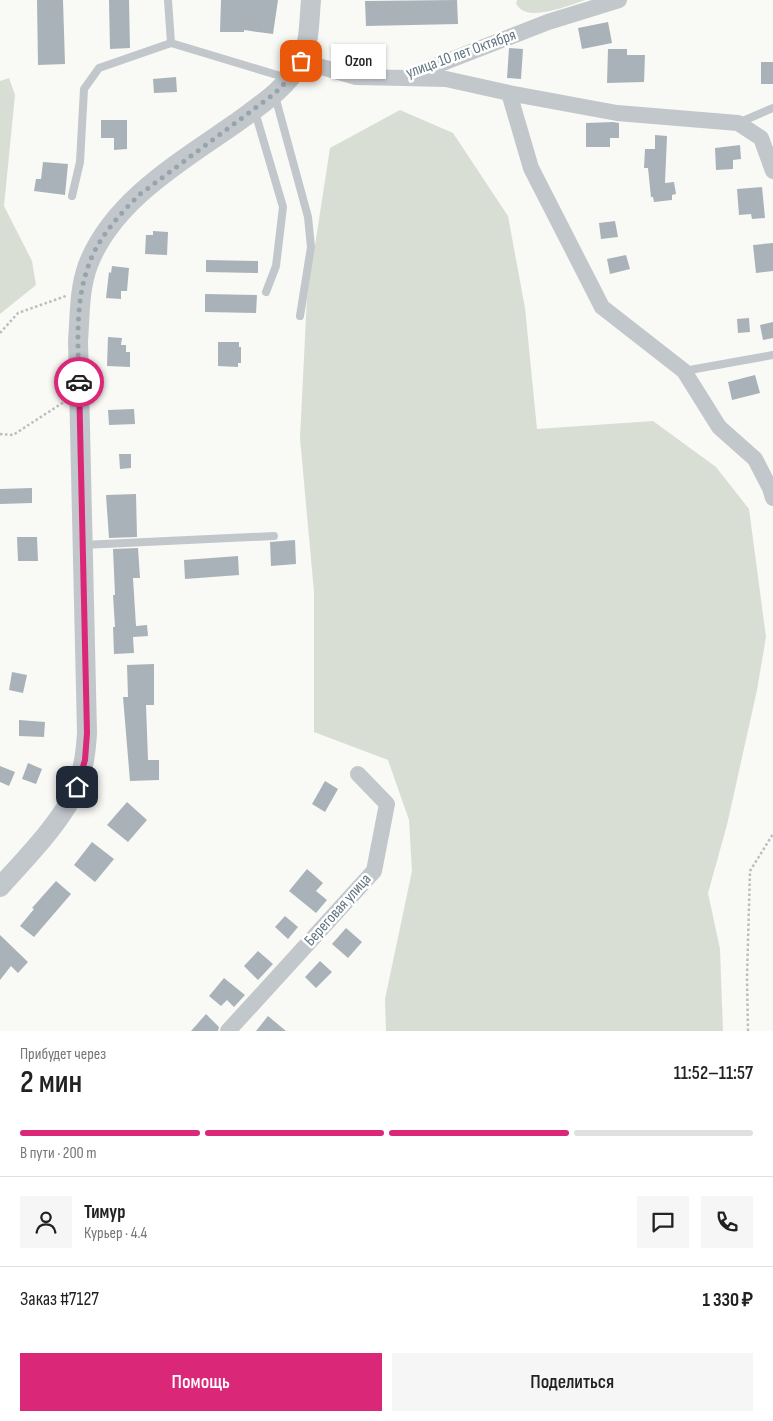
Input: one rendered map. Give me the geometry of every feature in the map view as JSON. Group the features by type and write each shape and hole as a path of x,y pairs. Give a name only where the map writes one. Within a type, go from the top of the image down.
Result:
{"street":[{"path":"0,887 64,811 77,787 85,760 87,733 78,341 81,291 88,266 102,239 121,213 133,201 163,175 254,110 289,79 301,61 306,46 311,0"},
{"name":"улица 10 лет Октября","path":"301,61 356,77 404,78 548,22 619,0"},
{"path":"404,78 446,79 617,113 738,123 761,138 773,171"},
{"path":"509,93 531,168 602,307 684,371 719,427 755,458 772,492"},
{"name":"Береговая улица","path":"228,1031 374,871 387,804 358,774"}],"lane":[{"path":"168,0 171,43"},
{"path":"72,196 80,162 84,89 99,68 171,43 289,79"},
{"path":"274,94 308,217 311,247 300,316"},
{"path":"738,123 773,108"},
{"path":"254,110 283,207 276,266 266,292"},
{"path":"684,371 773,355"},
{"path":"83,545 274,536"}],"path":[{"path":"0,333 18,313 81,291"},
{"path":"0,434 13,435 80,391"},
{"path":"748,1031 747,977 750,871 773,834"}],"shaded area":[{"path":"517,0 585,0 553,10 535,13 521,10 516,4"},
{"path":"9,78 15,95 4,206 32,261 36,285 0,314 0,81"},
{"path":"400,110 453,133 508,216 525,308 537,429 653,421 716,467 749,509 766,637 757,690 727,825 708,893 720,949 723,1031 386,1031 385,999 412,871 409,820 388,760 314,732 314,592 300,438 307,297 330,148"}],"building":[{"path":"37,0 63,0 65,64 38,65"},
{"path":"109,0 129,0 130,48 110,49"},
{"path":"221,0 278,0 273,34 244,30 244,32 220,32"},
{"path":"457,0 458,24 366,26 365,1"},
{"path":"608,22 612,43 582,49 578,28"},
{"path":"509,48 523,49 521,79 507,78"},
{"path":"608,49 627,49 627,55 645,55 644,82 607,83"},
{"path":"761,62 773,62 773,84 761,84"},
{"path":"176,77 177,92 154,93 153,79"},
{"path":"101,120 127,120 127,149 114,150 114,138 101,138"},
{"path":"586,123 619,123 619,138 610,138 610,147 586,147"},
{"path":"655,135 667,136 665,183 674,182 676,194 672,195 672,200 654,202 653,197 651,197 648,168 644,168 645,149 655,149"},
{"path":"740,145 741,159 733,160 733,169 716,170 715,148"},
{"path":"43,162 68,164 65,195 34,191 36,179 41,179"},
{"path":"762,187 765,218 752,219 751,214 739,215 737,189"},
{"path":"615,221 618,237 601,239 599,223"},
{"path":"153,231 168,232 167,255 145,254 146,235 153,235"},
{"path":"773,243 773,271 756,273 753,245"},
{"path":"626,255 630,269 610,274 607,259"},
{"path":"206,260 258,261 258,273 206,272"},
{"path":"112,266 129,268 127,291 121,291 121,299 106,298 109,272 111,273"},
{"path":"205,294 257,295 256,313 205,312"},
{"path":"749,318 750,332 738,333 737,319"},
{"path":"773,322 773,338 763,340 760,325"},
{"path":"108,337 122,338 121,345 126,345 126,352 130,352 130,367 107,366"},
{"path":"218,342 239,342 239,347 241,347 241,363 238,363 238,367 218,366"},
{"path":"755,375 760,393 732,400 728,382"},
{"path":"134,409 135,424 109,425 108,410"},
{"path":"119,454 131,454 131,468 120,469"},
{"path":"32,488 32,503 0,504 0,489"},
{"path":"136,494 137,537 109,538 106,495"},
{"path":"17,537 37,537 38,561 18,561"},
{"path":"295,540 296,564 271,566 270,542"},
{"path":"138,548 140,578 133,578 136,626 147,625 148,636 133,637 134,653 114,654 113,595 115,595 113,549"},
{"path":"238,556 239,575 185,579 184,560"},
{"path":"154,664 154,705 146,705 148,760 159,760 159,780 130,781 123,697 128,697 127,665"},
{"path":"12,672 27,675 23,693 9,690"},
{"path":"19,720 45,722 44,737 19,736"},
{"path":"28,763 42,769 36,784 22,779"},
{"path":"0,766 15,772 9,786 0,782"},
{"path":"325,781 338,789 325,812 312,804"},
{"path":"127,802 147,820 128,842 107,825"},
{"path":"92,842 114,859 95,882 74,865"},
{"path":"307,869 323,883 316,891 327,900 316,913 289,891"},
{"path":"56,881 71,894 34,937 20,926 34,909 32,908"},
{"path":"285,916 298,927 288,939 275,927"},
{"path":"346,928 362,942 348,958 332,944"},
{"path":"0,935 28,962 18,973 11,966 0,980"},
{"path":"258,951 273,964 258,980 244,966"},
{"path":"320,961 332,972 316,988 305,977"},
{"path":"224,978 245,995 234,1007 227,1000 221,1006 209,996"},
{"path":"206,1014 219,1027 218,1031 191,1031"},
{"path":"268,1016 286,1031 256,1031"}],"way so far":[{"path":"79,382 78,341 81,291 88,266 102,239 121,213 139,195 163,175 274,94 289,79 301,61"}],"place":[{"name":"Ozon","path":"301,61"}],"route":[{"path":"77,787 85,760 87,733 79,382"}]}
